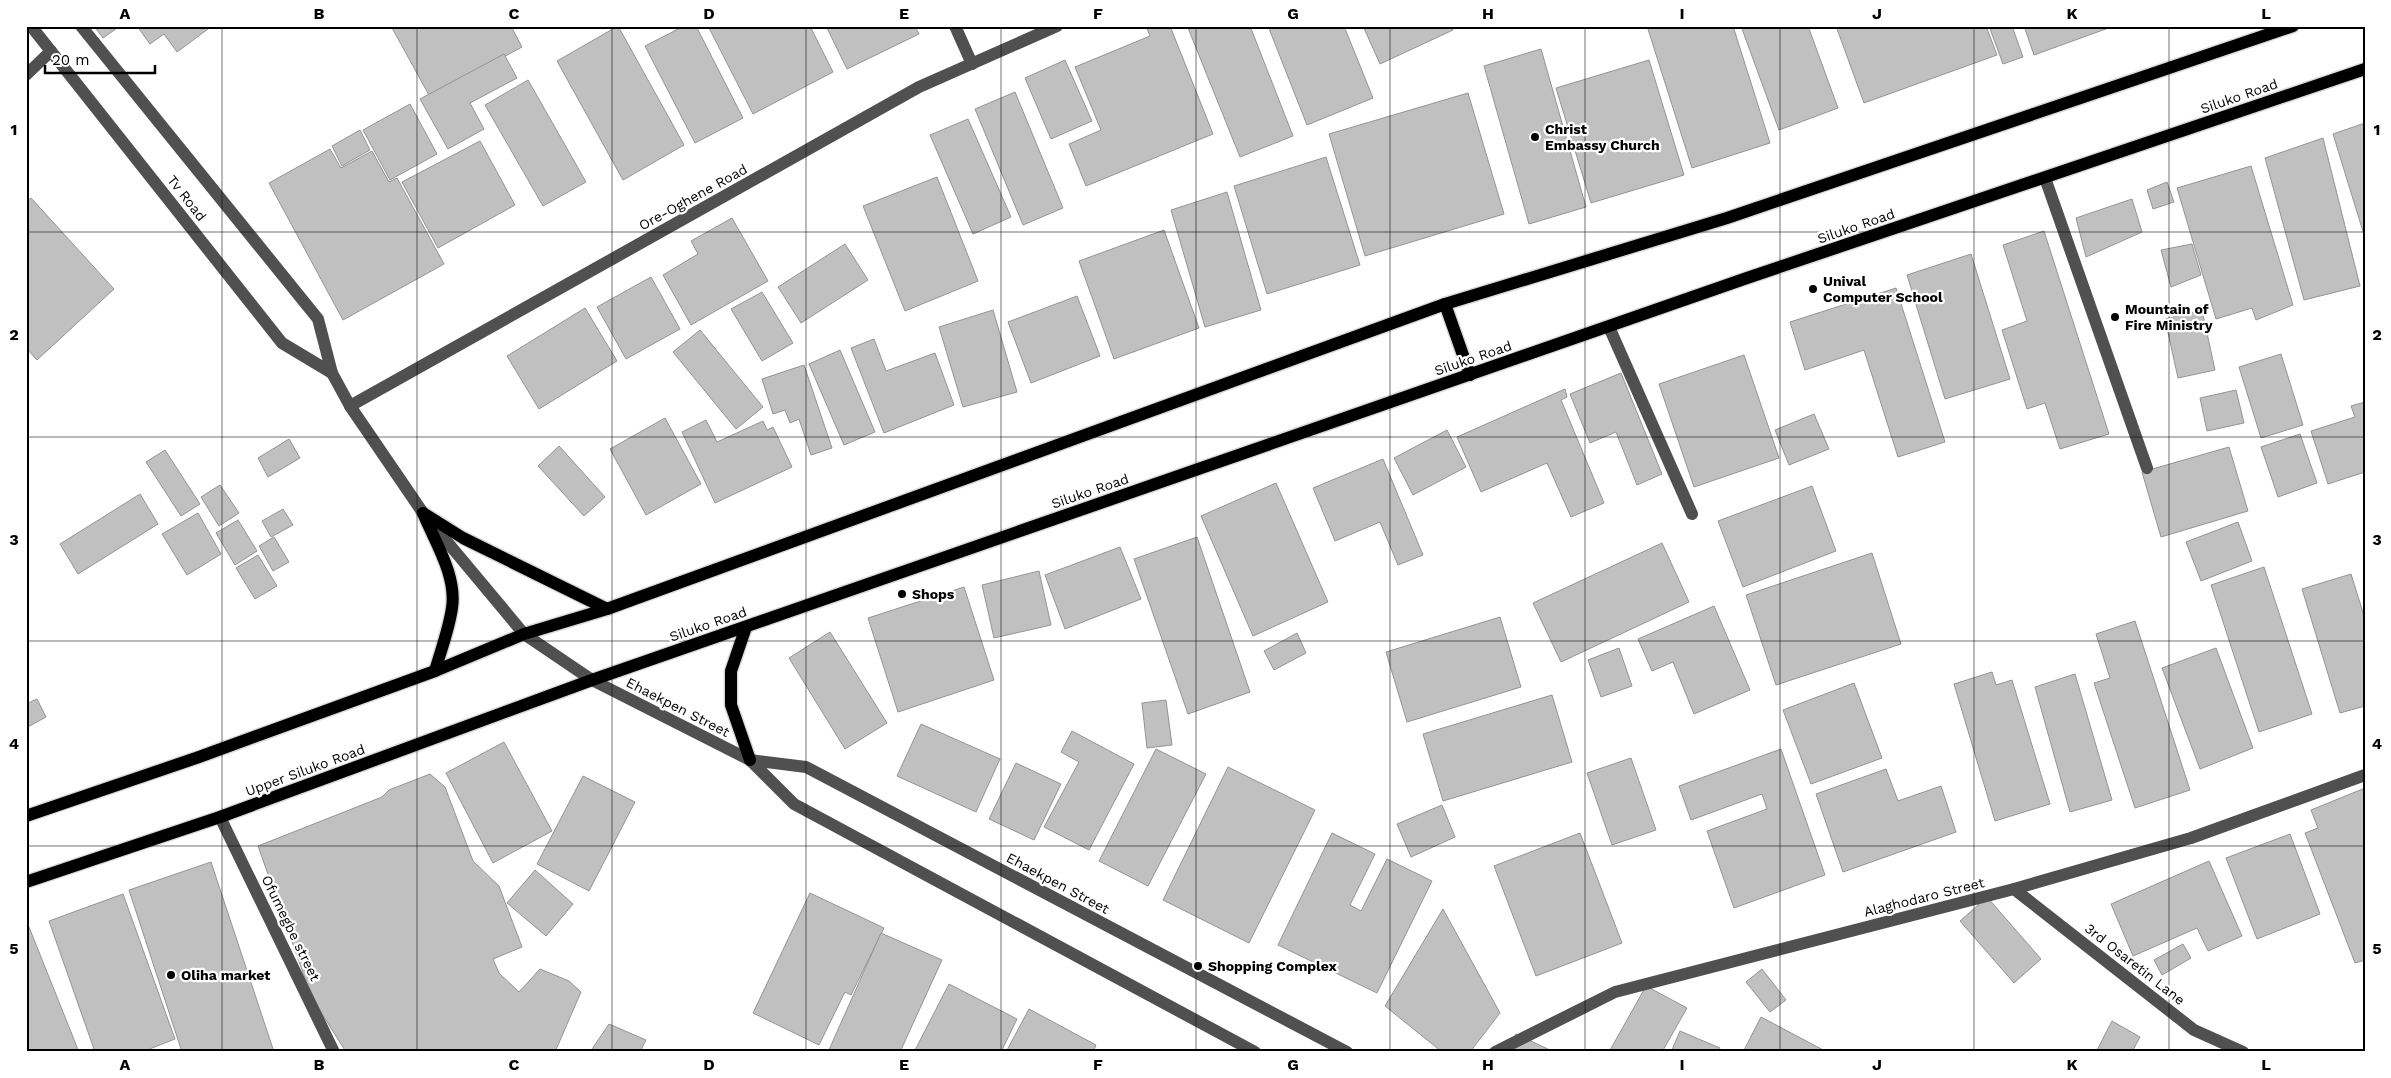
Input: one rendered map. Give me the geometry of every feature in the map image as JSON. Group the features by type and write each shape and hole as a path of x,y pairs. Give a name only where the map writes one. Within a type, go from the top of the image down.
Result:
{"main road":[{"path":"26,816 200,757 435,671 524,634 607,609 1445,304 1727,218 2293,26"},
{"name":"Siluko Road","path":"592,680 1609,326 2365,69"},
{"path":"1445,304 1470,375"},
{"path":"423,513 463,538 607,609"},
{"path":"423,513 449,574 452,589 452,607 435,671"},
{"path":"746,627 731,670 731,705 750,760"},
{"name":"Upper Siluko Road","path":"26,882 220,817 592,680"}],"street":[{"name":"Tv Road","path":"31,26 282,343 332,373"},
{"name":"Tv Road","path":"81,26 318,319 332,373 350,406 423,513 524,634"},
{"path":"956,26 972,64"},
{"name":"Ore-Oghene Road","path":"350,406 919,87 1057,26"},
{"path":"26,75 51,51"},
{"path":"2045,178 2148,468"},
{"path":"1609,326 1692,514"},
{"name":"Ehaekpen Street","path":"524,634 592,680 750,760 794,804 1255,1052"},
{"name":"Ehaekpen Street","path":"750,760 806,767 1347,1052"},
{"name":"Alaghodaro Street","path":"1495,1052 1615,992 2014,889 2191,838 2365,775"},
{"name":"Ofumegbe street","path":"220,817 334,1052"},
{"name":"3rd Osaretin Lane","path":"2014,889 2194,1030 2243,1052"}],"building":[{"path":"94,26 120,26 103,38"},
{"path":"137,26 212,26 177,52 164,34 150,44"},
{"path":"391,26 511,26 522,47 430,97"},
{"path":"618,26 684,145 623,180 557,61"},
{"path":"684,26 696,26 743,118 695,143 645,46"},
{"path":"708,26 810,26 833,72 753,114"},
{"path":"826,26 915,26 919,34 847,69"},
{"path":"1146,26 1170,26 1213,134 1086,186 1069,144 1101,130 1075,67 1150,36"},
{"path":"1192,26 1250,26 1293,136 1240,157 1188,28"},
{"path":"1268,26 1344,26 1373,98 1307,125"},
{"path":"1363,26 1452,26 1453,30 1380,64"},
{"path":"1647,26 1733,26 1770,143 1692,168"},
{"path":"1741,26 1808,26 1838,108 1779,130"},
{"path":"1836,26 1986,26 1997,55 1864,103"},
{"path":"1989,26 2012,26 2023,57 2003,64"},
{"path":"2024,26 2114,26 2034,55"},
{"name":"Christ Embassy Church","path":"1541,49 1586,207 1529,224 1484,66"},
{"path":"504,54 517,78 470,103 484,129 448,149 420,99"},
{"path":"1065,60 1092,121 1051,139 1025,78"},
{"path":"1649,60 1684,175 1591,203 1556,88"},
{"path":"528,80 586,182 543,206 485,105"},
{"path":"1015,92 1063,208 1023,225 975,109"},
{"path":"1468,93 1504,214 1365,256 1329,134"},
{"path":"410,104 437,154 390,180 363,130"},
{"path":"968,119 1011,217 973,234 930,135"},
{"path":"2365,123 2365,238 2333,134"},
{"path":"360,130 370,150 342,166 332,146"},
{"path":"2323,138 2360,286 2304,300 2265,158"},
{"path":"480,141 515,205 438,248 402,182"},
{"path":"330,149 341,168 372,151 389,182 397,178 444,264 343,320 269,183"},
{"path":"1326,157 1360,265 1267,294 1234,186"},
{"path":"2251,166 2293,305 2256,320 2252,308 2216,319 2177,188"},
{"path":"937,177 978,281 905,311 863,206"},
{"path":"2167,182 2174,202 2153,209 2147,190"},
{"path":"1227,192 1261,310 1205,327 1171,210"},
{"path":"31,198 114,289 37,360 26,348 26,202"},
{"path":"2132,199 2142,232 2086,257 2076,218"},
{"path":"732,218 768,281 691,325 663,275 698,254 691,241"},
{"path":"1164,230 1199,328 1114,359 1079,261"},
{"path":"2044,231 2109,434 2060,449 2045,403 2027,409 2002,330 2027,321 2003,245"},
{"path":"845,244 868,280 801,323 778,287"},
{"path":"2192,244 2201,275 2171,287 2161,250"},
{"path":"1971,254 2010,379 1945,399 1907,275"},
{"path":"651,277 680,329 626,359 597,307"},
{"path":"1896,288 1945,442 1898,457 1864,350 1805,370 1790,322"},
{"path":"762,292 793,343 762,361 731,309"},
{"path":"1077,296 1100,356 1031,383 1008,322"},
{"path":"585,308 617,361 539,409 507,356"},
{"path":"993,310 1017,392 963,407 939,327"},
{"path":"2202,310 2215,370 2178,378 2165,319"},
{"path":"700,330 763,407 736,429 673,352"},
{"path":"874,339 886,371 935,353 954,405 884,433 851,348"},
{"path":"840,350 875,432 844,445 809,364"},
{"path":"2281,354 2303,425 2261,438 2239,367"},
{"path":"1744,355 1779,458 1694,487 1659,384"},
{"path":"804,365 832,448 811,455 799,419 790,423 785,410 773,414 762,379"},
{"path":"1621,373 1662,474 1637,485 1616,432 1590,443 1570,394"},
{"path":"1565,389 1567,397 1561,400 1604,503 1571,517 1547,463 1481,492 1457,437"},
{"path":"2236,390 2244,423 2207,431 2200,398"},
{"path":"2365,402 2365,472 2328,484 2311,431 2355,417 2351,406"},
{"path":"1814,414 1829,449 1789,465 1775,430"},
{"path":"665,418 701,484 646,515 610,449"},
{"path":"706,420 717,442 763,421 767,430 773,427 792,467 715,503 682,432"},
{"path":"1447,430 1466,467 1413,495 1394,458"},
{"path":"2300,434 2317,483 2278,497 2261,447"},
{"path":"289,439 300,458 268,477 258,458"},
{"path":"559,446 605,497 584,516 538,466"},
{"path":"2229,447 2248,511 2161,537 2142,472"},
{"path":"165,450 200,504 181,516 146,462"},
{"path":"1383,459 1423,555 1398,565 1380,522 1335,541 1313,488"},
{"path":"1276,483 1328,602 1253,636 1201,516"},
{"path":"220,485 239,513 219,526 201,497"},
{"path":"1812,486 1836,551 1743,587 1718,521"},
{"path":"140,494 158,524 78,574 60,544"},
{"path":"283,509 293,525 271,537 262,521"},
{"path":"198,513 221,554 187,575 162,534"},
{"path":"238,520 257,551 235,565 216,533"},
{"path":"2238,522 2252,561 2201,581 2186,542"},
{"path":"274,537 289,562 273,571 259,546"},
{"path":"1197,537 1250,692 1188,714 1134,559"},
{"path":"1662,543 1689,602 1561,662 1533,603"},
{"path":"1120,547 1141,599 1065,629 1045,575"},
{"path":"1872,553 1901,644 1776,685 1746,595"},
{"path":"258,555 277,586 255,599 236,568"},
{"path":"2264,567 2312,714 2259,732 2211,585"},
{"path":"1039,571 1051,625 994,638 982,585"},
{"path":"2351,574 2365,619 2365,706 2340,713 2302,589"},
{"path":"964,587 994,680 898,712 868,618"},
{"path":"1714,606 1750,690 1694,714 1673,662 1652,671 1638,639"},
{"path":"1500,617 1521,687 1407,722 1386,652"},
{"path":"2135,621 2190,790 2135,808 2094,683 2110,678 2096,634"},
{"path":"830,632 887,723 845,749 789,658"},
{"path":"1297,633 1306,653 1274,670 1264,651"},
{"path":"1619,648 1632,686 1601,697 1588,660"},
{"path":"2216,648 2253,748 2200,769 2162,668"},
{"path":"1992,672 1996,685 2012,680 2050,804 1995,821 1954,684"},
{"path":"2075,674 2112,800 2070,812 2035,687"},
{"path":"1854,683 1882,758 1811,784 1783,710"},
{"path":"1552,695 1572,762 1443,801 1423,734"},
{"path":"37,699 46,717 26,728 26,704"},
{"path":"1166,700 1172,745 1147,748 1142,703"},
{"path":"921,724 1000,759 976,812 897,776"},
{"path":"1072,731 1134,764 1089,850 1044,827 1079,762 1061,752"},
{"path":"504,742 552,831 493,863 446,773"},
{"path":"1156,749 1206,774 1148,886 1099,861"},
{"path":"1781,749 1825,875 1734,908 1707,831 1767,809 1762,794 1691,820 1679,786"},
{"path":"1631,758 1656,830 1612,845 1587,773"},
{"path":"1016,763 1061,784 1034,840 989,819"},
{"path":"1228,767 1315,810 1249,943 1163,900"},
{"path":"1886,769 1898,801 1941,786 1956,832 1843,872 1816,794"},
{"path":"430,774 445,787 473,861 499,886 522,947 493,959 499,973 519,992 540,969 569,981 581,992 555,1052 346,1052 312,998 258,846 382,797 389,790"},
{"path":"583,776 635,802 589,891 537,864"},
{"path":"2365,788 2365,960 2355,963 2305,833 2318,828 2311,810"},
{"path":"1442,805 1455,837 1411,857 1397,824"},
{"path":"1332,833 1375,854 1350,905 1361,911 1387,859 1432,881 1377,993 1278,945"},
{"path":"1580,833 1622,943 1536,976 1494,866"},
{"path":"2290,834 2320,914 2257,939 2226,858"},
{"path":"2209,861 2242,936 2208,951 2197,928 2133,956 2111,904"},
{"path":"211,862 274,1052 182,1052 129,890"},
{"path":"535,870 573,904 546,936 507,903"},
{"path":"810,893 884,928 851,995 845,992 819,1045 753,1013"},
{"path":"123,894 175,1039 142,1052 95,1052 49,921"},
{"path":"1987,897 2041,959 2014,983 1960,921"},
{"path":"1443,909 1500,1013 1470,1052 1442,1052 1385,1006"},
{"path":"29,927 79,1052 26,1052 26,928"},
{"path":"881,933 942,960 900,1052 828,1052"},
{"path":"2183,944 2191,958 2162,975 2154,960"},
{"path":"1762,969 1786,1000 1770,1012 1746,982"},
{"path":"949,984 1017,1019 1001,1052 914,1052"},
{"path":"1646,986 1687,1008 1662,1052 1609,1052"},
{"path":"1029,1009 1096,1045 1093,1052 1006,1052"},
{"path":"1761,1017 1827,1052 1743,1052"},
{"path":"2112,1021 2140,1037 2132,1052 2096,1052"},
{"path":"609,1024 646,1040 640,1052 590,1052"},
{"path":"1680,1031 1720,1048 1718,1052 1671,1052"},
{"path":"1516,1034 1554,1052 1508,1052"}],"place":[{"name":"Christ Embassy Church","path":"1535,137"},
{"name":"Unival Computer School","path":"1813,289"},
{"name":"Mountain of Fire Ministry","path":"2115,317"},
{"name":"Shops","path":"902,594"},
{"name":"Shopping Complex","path":"1198,966"},
{"name":"Oliha market","path":"171,975"}]}
